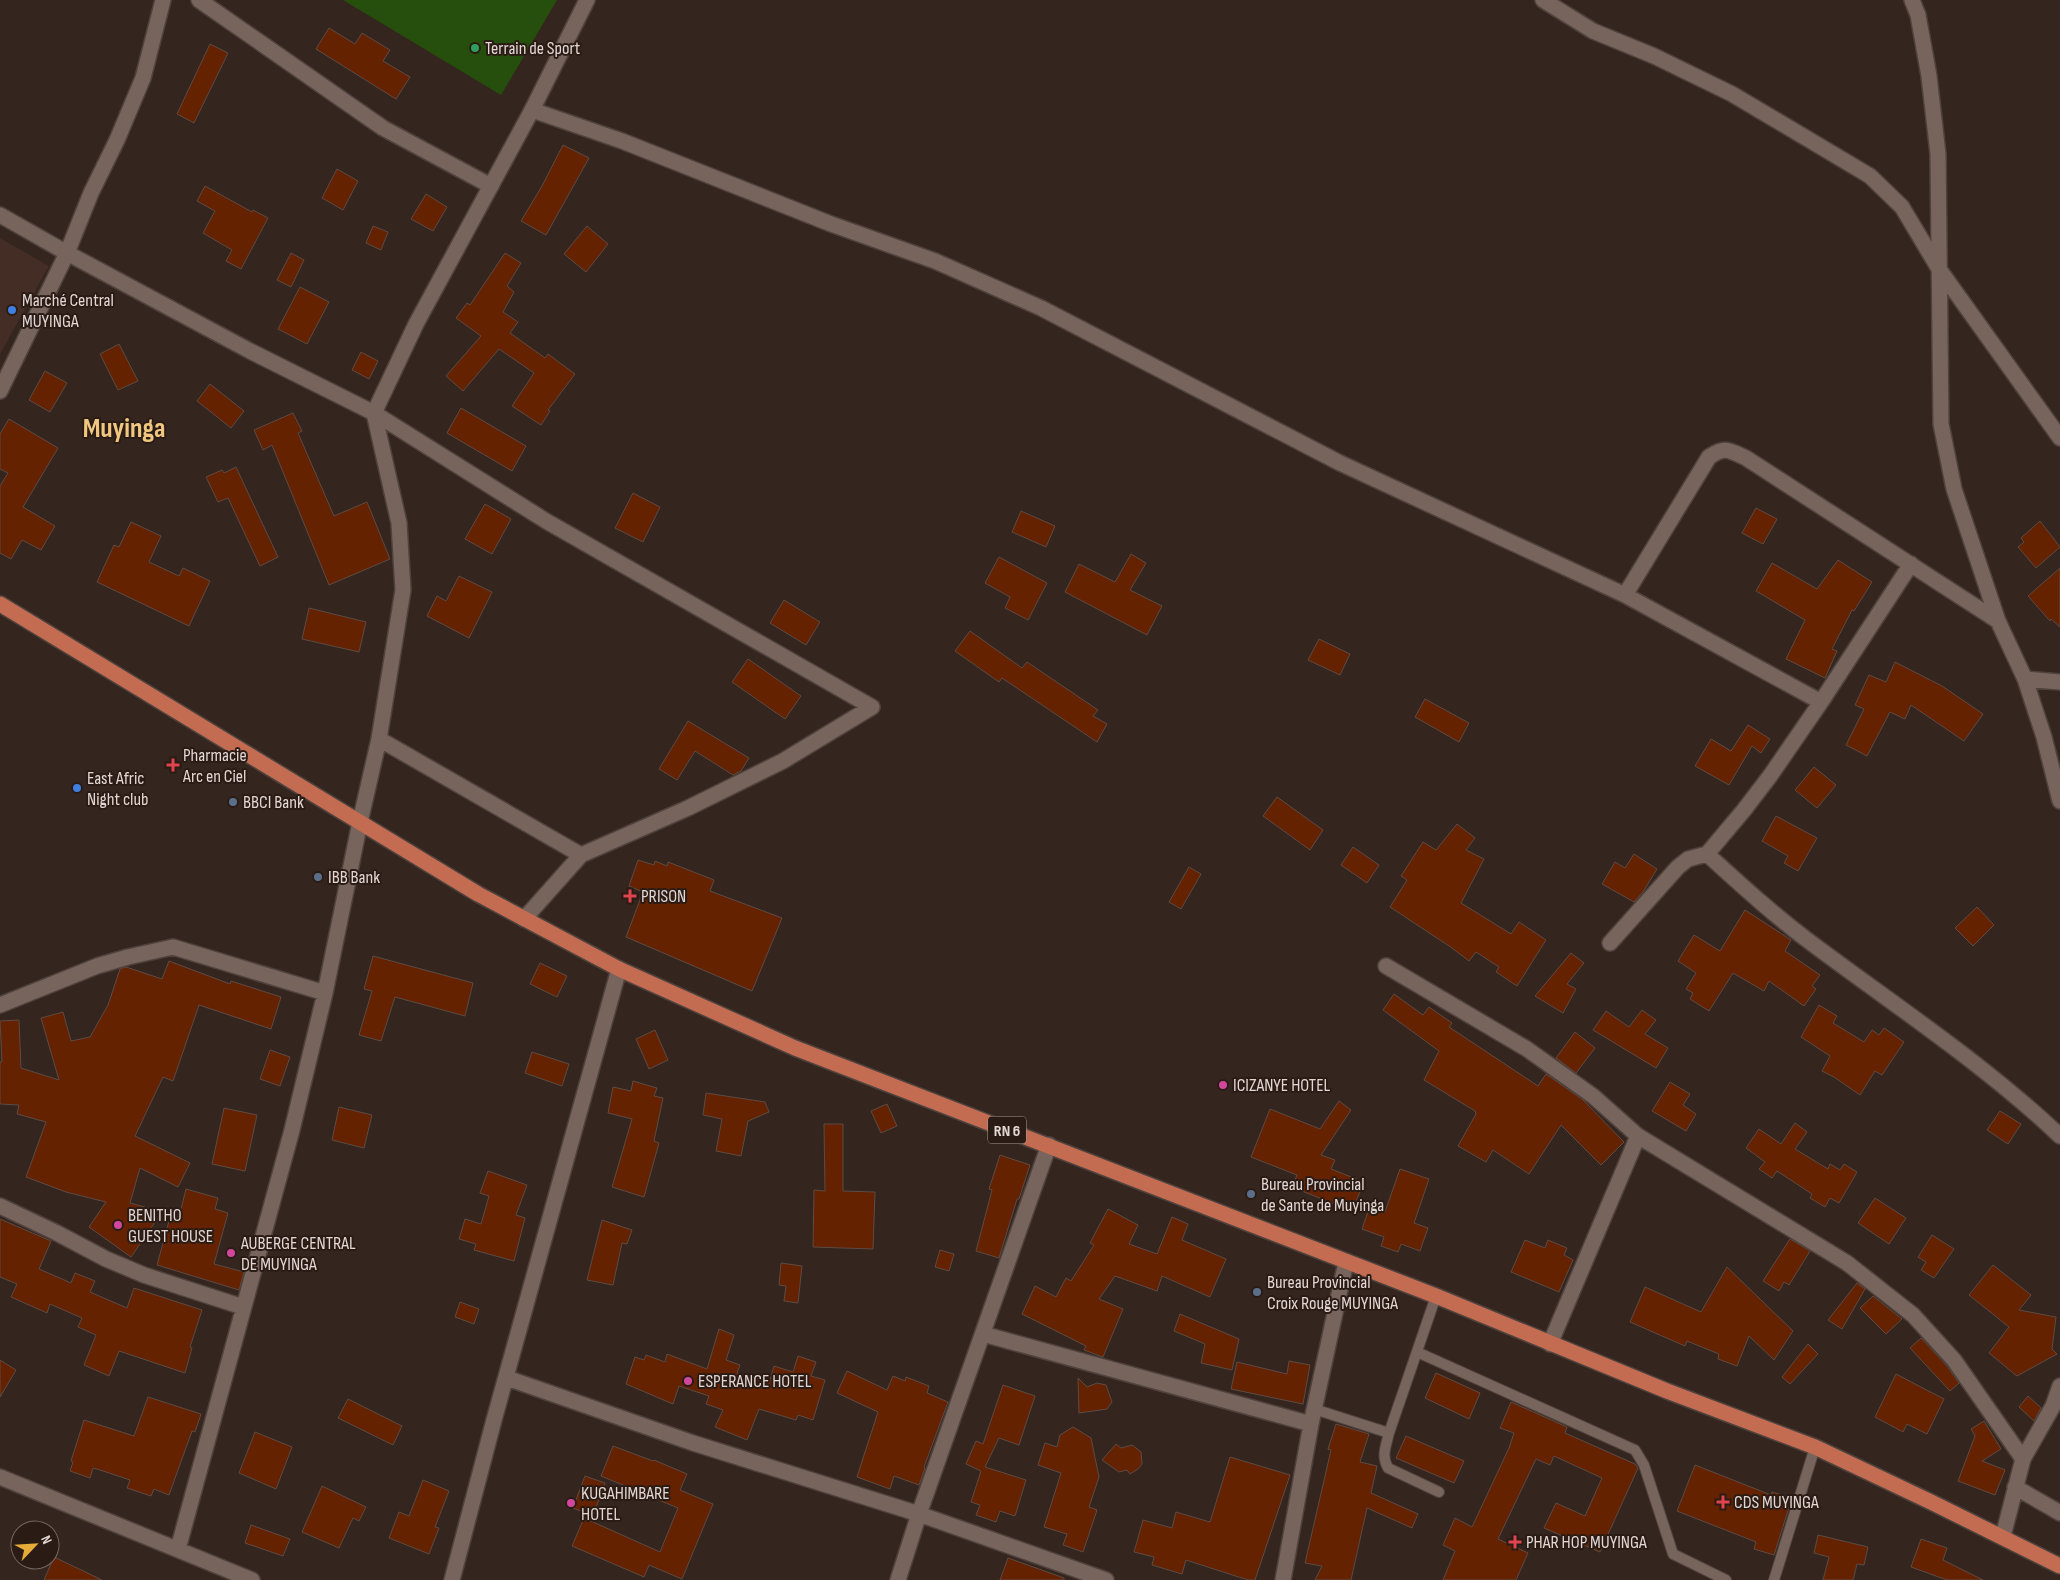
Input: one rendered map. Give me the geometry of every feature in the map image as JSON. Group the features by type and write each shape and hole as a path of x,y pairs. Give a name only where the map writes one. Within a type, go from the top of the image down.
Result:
{"main road":[{"name":"RN 6","path":"0,604 478,894 619,969 795,1048 1436,1296 1550,1344 1815,1447 2003,1536 2060,1566"}],"street":[{"path":"0,390 66,254 90,193 117,140 143,78 163,0"},
{"path":"199,0 383,128 492,186"},
{"path":"178,1549 292,1130 325,993 379,739 402,590 399,523 374,413 416,324 492,186 587,0"},
{"path":"1543,0 1593,31 1654,56 1732,94 1870,176 1902,207 1939,269 2060,438"},
{"path":"1912,0 1918,15 1929,76 1938,154 1941,424 1954,489 1998,621 2025,679 2044,737 2060,801"},
{"path":"532,110 622,141 831,224 935,261 1041,308 1340,463 1625,595 1821,702"},
{"path":"0,215 66,254 250,351 374,413 546,521 872,707 774,765 688,808 581,855 524,919"},
{"path":"1625,595 1709,457 1720,450 1730,450 1746,458 1998,621"},
{"path":"1610,943 1678,867 1688,859 1707,854 1744,810 1821,702 1911,564"},
{"path":"2025,679 2060,682"},
{"path":"379,739 581,855"},
{"path":"1707,854 1751,894 1805,938 1944,1039 2060,1136"},
{"path":"0,1005 97,966 173,947 325,993"},
{"path":"1386,966 1527,1049 1593,1096 1638,1136 1847,1263 1913,1314 1954,1360 2023,1459"},
{"path":"452,1580 619,969"},
{"path":"1550,1344 1638,1136"},
{"path":"898,1580 919,1514 1049,1145"},
{"path":"0,1206 144,1275 243,1307"},
{"path":"1283,1580 1311,1424 1346,1262"},
{"path":"983,1334 1311,1424"},
{"path":"506,1378 684,1440 919,1514 1106,1580"},
{"path":"2003,1536 2023,1459 2053,1406 2060,1386"},
{"path":"0,1477 252,1580"},
{"path":"2015,1487 2060,1513"}],"lane":[{"path":"1436,1296 1389,1433 1384,1461 1388,1468 1439,1492"},
{"path":"1417,1352 1635,1450 1644,1465 1673,1554 1726,1580"},
{"path":"1314,1409 1389,1433"},
{"path":"1774,1580 1815,1447"}],"shaded area":[{"name":"Marché Central MUYINGA","path":"0,238 49,266 0,354"}],"green space":[{"name":"Terrain de Sport","path":"343,0 557,0 501,95"}],"building":[{"path":"329,28 355,44 362,33 390,50 383,61 410,77 396,99 316,49"},
{"path":"210,44 228,53 194,123 177,114"},
{"path":"563,145 589,158 546,235 521,221"},
{"path":"337,169 358,181 343,210 322,198"},
{"path":"205,186 252,212 253,210 268,218 241,269 226,261 232,250 203,233 215,211 197,201"},
{"path":"426,194 447,207 433,231 411,219"},
{"path":"373,226 388,232 381,250 366,243"},
{"path":"587,226 608,244 586,272 564,254"},
{"path":"291,253 304,260 291,287 277,280"},
{"path":"505,253 521,263 507,286 514,292 503,312 518,322 510,333 545,358 548,354 575,374 548,410 550,411 541,425 512,406 534,373 499,349 463,391 446,376 481,336 456,318 467,303 470,305"},
{"path":"300,287 329,302 307,344 278,329"},
{"path":"119,344 138,381 118,390 100,354"},
{"path":"361,352 378,361 369,379 352,370"},
{"path":"45,371 67,383 50,412 29,400"},
{"path":"210,384 244,411 231,428 197,401"},
{"path":"461,408 526,446 512,471 447,433"},
{"path":"293,413 302,431 298,433 334,516 367,502 390,559 329,585 272,445 263,450 254,430"},
{"path":"9,419 58,448 23,507 55,526 41,550 22,540 11,559 0,553 0,486 8,473 0,469 0,434"},
{"path":"236,467 278,557 260,566 228,498 218,502 206,477 222,470 224,473"},
{"path":"633,493 660,507 643,542 615,528"},
{"path":"485,504 511,519 492,554 465,539"},
{"path":"1756,508 1777,519 1763,544 1742,533"},
{"path":"1021,511 1055,526 1046,547 1012,532"},
{"path":"2040,521 2060,547 2036,568 2018,547 2024,542 2021,538"},
{"path":"131,522 161,536 149,562 179,576 183,568 210,581 189,626 97,582 114,545 119,547"},
{"path":"1131,554 1146,563 1130,590 1162,606 1147,635 1065,592 1079,564 1115,582"},
{"path":"999,557 1047,583 1028,620 1005,608 1010,597 985,583"},
{"path":"1838,560 1872,582 1854,611 1852,610 1832,649 1837,651 1825,678 1786,659 1805,620 1756,591 1772,563 1817,589"},
{"path":"2060,568 2060,627 2051,619 2050,621 2028,596"},
{"path":"459,576 492,592 469,638 427,616 437,596 446,601"},
{"path":"784,600 820,622 806,645 770,623"},
{"path":"309,608 366,622 359,652 302,639"},
{"path":"970,631 1022,668 1027,662 1098,710 1093,716 1107,724 1097,742 1002,678 999,682 955,651"},
{"path":"1319,639 1350,654 1340,675 1308,660"},
{"path":"748,659 801,696 785,719 732,682"},
{"path":"1895,662 1942,686 1983,714 1964,741 1911,705 1905,719 1890,712 1867,756 1846,745 1864,709 1855,705 1869,675 1886,682"},
{"path":"1425,699 1469,723 1459,742 1415,717"},
{"path":"688,721 749,758 741,771 733,775 695,751 677,780 659,769"},
{"path":"1748,725 1770,739 1761,753 1752,746 1729,785 1695,766 1711,739 1731,751"},
{"path":"1814,767 1836,785 1817,808 1795,790"},
{"path":"1277,797 1323,830 1310,850 1263,816"},
{"path":"1776,816 1817,838 1798,871 1784,863 1788,856 1762,841"},
{"path":"1457,824 1475,838 1466,850 1484,859 1461,903 1511,934 1519,922 1546,940 1517,986 1496,972 1499,967 1476,952 1469,961 1390,907 1407,880 1401,876 1423,842 1436,850"},
{"path":"1353,847 1379,865 1367,883 1341,865"},
{"path":"1634,854 1657,869 1643,892 1634,902 1602,884 1615,862 1625,868"},
{"path":"638,860 654,865 655,861 667,866 668,862 714,880 710,891 782,918 752,991 626,937 643,892 629,886"},
{"path":"1189,867 1201,874 1181,909 1169,902"},
{"path":"1977,907 1994,925 1973,946 1955,928"},
{"path":"1745,910 1791,940 1785,951 1820,975 1812,986 1816,989 1804,1006 1769,981 1764,991 1733,973 1709,1011 1690,999 1693,993 1686,989 1696,973 1678,961 1694,935 1720,951"},
{"path":"1571,953 1584,963 1567,984 1576,989 1563,1013 1535,996"},
{"path":"373,956 473,983 465,1016 395,997 381,1041 359,1035 372,991 364,989"},
{"path":"169,961 230,984 231,981 281,997 271,1029 199,1005 173,1081 163,1077 135,1136 190,1163 178,1187 140,1168 130,1203 162,1212 131,1257 89,1227 106,1202 66,1192 26,1177 46,1122 17,1114 19,1105 0,1104 0,1062 2,1062 0,1021 19,1020 21,1068 59,1080 41,1018 63,1012 71,1041 90,1037 108,1005 120,969 126,967 162,979"},
{"path":"540,963 567,976 557,997 530,984"},
{"path":"1394,994 1423,1015 1429,1007 1452,1023 1449,1027 1538,1086 1546,1074 1583,1100 1624,1142 1601,1165 1561,1125 1529,1174 1493,1150 1486,1162 1458,1146 1476,1114 1475,1111 1424,1080 1439,1051 1383,1010"},
{"path":"1819,1005 1837,1016 1833,1023 1864,1042 1872,1030 1879,1035 1884,1028 1904,1042 1882,1075 1875,1071 1860,1095 1822,1071 1830,1056 1801,1037"},
{"path":"1642,1010 1656,1020 1645,1034 1668,1048 1656,1068 1593,1030 1606,1011 1629,1027"},
{"path":"655,1030 668,1060 649,1069 636,1039"},
{"path":"1575,1032 1595,1048 1576,1073 1556,1058"},
{"path":"270,1050 290,1057 280,1086 260,1079"},
{"path":"532,1052 569,1064 562,1086 525,1073"},
{"path":"633,1081 657,1088 654,1096 663,1098 654,1141 659,1143 644,1197 612,1187 632,1119 608,1113 613,1087 631,1091"},
{"path":"1670,1082 1690,1094 1683,1105 1696,1114 1686,1131 1652,1111"},
{"path":"706,1093 765,1102 769,1112 748,1121 741,1156 716,1151 722,1119 703,1115"},
{"path":"1339,1101 1351,1110 1321,1155 1335,1160 1331,1169 1364,1182 1352,1211 1292,1187 1297,1175 1251,1157 1270,1109 1320,1129"},
{"path":"887,1104 897,1126 881,1133 871,1111"},
{"path":"339,1107 372,1115 364,1148 332,1140"},
{"path":"224,1108 257,1115 245,1171 212,1164"},
{"path":"2000,1111 2021,1124 2008,1144 1987,1130"},
{"path":"1795,1123 1807,1132 1795,1149 1828,1169 1830,1164 1840,1170 1844,1164 1857,1172 1839,1203 1830,1198 1825,1207 1810,1198 1812,1194 1777,1171 1772,1178 1759,1169 1765,1162 1746,1148 1759,1129 1781,1144"},
{"path":"824,1124 843,1124 843,1191 875,1192 873,1249 813,1247 814,1190 825,1191"},
{"path":"1000,1155 1030,1165 1019,1199 1017,1199 999,1258 976,1251 992,1190 989,1189"},
{"path":"1400,1169 1429,1179 1414,1223 1428,1228 1420,1251 1401,1244 1398,1252 1381,1246 1384,1237 1362,1229 1370,1206 1385,1212"},
{"path":"488,1171 527,1185 516,1215 525,1218 514,1261 474,1250 476,1244 459,1239 465,1219 481,1224 489,1196 480,1193"},
{"path":"186,1189 218,1198 215,1209 228,1213 214,1264 244,1272 239,1290 157,1265 171,1214 179,1217"},
{"path":"1875,1198 1906,1218 1889,1244 1858,1223"},
{"path":"1108,1209 1138,1225 1129,1244 1157,1254 1172,1217 1188,1224 1182,1240 1226,1259 1210,1297 1162,1276 1157,1291 1115,1276 1099,1299 1123,1309 1103,1357 1084,1350 1086,1346 1022,1314 1035,1286 1056,1297 1066,1278 1071,1281 1094,1245 1090,1243"},
{"path":"0,1219 51,1241 39,1269 71,1283 75,1273 95,1281 90,1292 127,1308 134,1288 202,1310 190,1347 192,1348 185,1373 119,1351 109,1376 84,1365 96,1335 78,1327 82,1318 50,1304 47,1313 11,1297 17,1284 0,1277"},
{"path":"602,1220 632,1230 627,1244 622,1243 613,1285 587,1280"},
{"path":"1932,1235 1954,1249 1934,1278 1921,1270 1926,1262 1918,1257"},
{"path":"1790,1239 1810,1251 1789,1285 1784,1282 1779,1291 1763,1281"},
{"path":"1525,1240 1545,1248 1548,1240 1567,1248 1564,1255 1573,1260 1559,1292 1511,1272"},
{"path":"940,1250 954,1254 949,1271 935,1267"},
{"path":"781,1263 802,1266 798,1303 784,1301 786,1286 779,1285"},
{"path":"1993,1265 2031,1295 2019,1310 2056,1317 2052,1349 2057,1354 2017,1376 1989,1353 2009,1327 1969,1295"},
{"path":"1727,1267 1793,1331 1774,1360 1749,1336 1737,1366 1718,1359 1719,1354 1687,1341 1685,1346 1630,1322 1645,1287 1701,1312"},
{"path":"1857,1283 1865,1289 1842,1329 1828,1320"},
{"path":"1873,1296 1902,1319 1886,1334 1860,1308"},
{"path":"460,1302 479,1309 474,1324 455,1317"},
{"path":"1180,1314 1239,1339 1232,1370 1201,1363 1205,1344 1174,1331"},
{"path":"719,1329 734,1335 726,1360 740,1365 737,1373 769,1383 774,1366 793,1372 798,1356 816,1362 811,1376 825,1380 813,1420 798,1415 796,1420 759,1409 747,1440 715,1427 723,1410 706,1404 709,1396 679,1386 673,1404 626,1384 635,1357 644,1360 646,1355 665,1362 667,1354 707,1369"},
{"path":"1921,1338 1947,1366 1959,1383 1950,1391 1910,1348"},
{"path":"1808,1344 1818,1354 1790,1384 1782,1377"},
{"path":"0,1360 16,1370 0,1397"},
{"path":"1289,1361 1310,1365 1303,1404 1231,1389 1237,1362 1287,1374"},
{"path":"847,1371 887,1390 893,1376 905,1381 906,1377 929,1386 927,1393 948,1402 919,1485 894,1476 890,1489 857,1477 878,1412 837,1393"},
{"path":"1436,1373 1480,1393 1469,1419 1425,1398"},
{"path":"1896,1374 1944,1399 1927,1434 1907,1424 1903,1432 1875,1417"},
{"path":"1078,1378 1087,1387 1097,1383 1106,1385 1112,1402 1107,1409 1079,1413"},
{"path":"1003,1385 1035,1396 1019,1445 999,1438 985,1467 1026,1480 1015,1516 1000,1511 996,1522 976,1515 980,1505 971,1502 981,1471 966,1464 976,1441 983,1444"},
{"path":"2028,1396 2041,1408 2034,1421 2019,1407"},
{"path":"148,1397 201,1414 195,1432 192,1431 169,1495 154,1489 151,1496 127,1488 130,1480 93,1468 90,1478 70,1471 73,1462 71,1461 84,1420 134,1436"},
{"path":"348,1399 402,1426 393,1445 338,1418"},
{"path":"1511,1402 1567,1427 1565,1433 1635,1464 1638,1468 1600,1552 1544,1528 1556,1503 1585,1516 1602,1478 1554,1456 1550,1465 1536,1459 1498,1539 1528,1553 1516,1580 1443,1580 1455,1551 1443,1545 1455,1518 1472,1527 1509,1448 1514,1433 1500,1428"},
{"path":"1984,1421 2001,1449 1982,1461 2005,1470 1995,1495 1958,1481 1975,1436 1971,1429"},
{"path":"1336,1424 1369,1434 1360,1462 1377,1466 1371,1493 1418,1514 1412,1528 1367,1508 1351,1580 1315,1580 1322,1566 1305,1563 1331,1450 1328,1449"},
{"path":"1073,1427 1091,1438 1099,1477 1089,1507 1097,1510 1083,1552 1063,1545 1067,1534 1044,1527 1061,1473 1038,1465 1045,1443 1057,1447 1060,1435"},
{"path":"255,1432 292,1447 276,1489 239,1473"},
{"path":"1406,1436 1464,1461 1454,1483 1396,1458"},
{"path":"1116,1444 1121,1448 1132,1445 1141,1452 1142,1464 1138,1469 1130,1474 1127,1470 1119,1472 1102,1460"},
{"path":"613,1446 687,1474 680,1490 713,1504 682,1579 649,1565 644,1577 572,1546 584,1518 660,1552 678,1508 601,1476"},
{"path":"1230,1457 1290,1475 1255,1580 1248,1580 1186,1560 1182,1574 1152,1565 1154,1557 1134,1552 1143,1520 1172,1528 1176,1512 1210,1522"},
{"name":"CDS MUYINGA","path":"1695,1465 1771,1495 1772,1492 1792,1498 1774,1555 1754,1549 1756,1542 1677,1511"},
{"path":"585,1476 605,1483 593,1516 573,1508"},
{"path":"423,1480 449,1491 435,1527 439,1528 429,1554 389,1538 399,1512 409,1516"},
{"path":"322,1486 366,1507 359,1521 353,1518 339,1548 302,1532"},
{"path":"251,1525 290,1539 283,1556 245,1543"},
{"path":"1818,1535 1868,1547 1864,1565 1857,1564 1853,1580 1823,1580 1829,1557 1814,1553"},
{"path":"1921,1539 1947,1548 1943,1560 1983,1580 1947,1580 1911,1567"},
{"path":"1008,1558 1064,1578 1064,1580 1000,1580"},
{"path":"60,1560 102,1580 44,1580 48,1570 60,1570"}],"place":[{"name":"Terrain de Sport","path":"475,48"},
{"name":"Marché Central MUYINGA","path":"12,310"},
{"name":"Pharmacie Arc en Ciel","path":"173,765"},
{"name":"East Afric Night club","path":"77,788"},
{"name":"BBCI Bank","path":"233,802"},
{"name":"IBB Bank","path":"318,877"},
{"name":"PRISON","path":"630,896"},
{"name":"ICIZANYE HOTEL","path":"1223,1085"},
{"name":"Bureau Provincial de Sante de Muyinga","path":"1251,1194"},
{"name":"BENITHO GUEST HOUSE","path":"118,1225"},
{"name":"AUBERGE CENTRAL DE MUYINGA","path":"231,1253"},
{"name":"Bureau Provincial Croix Rouge MUYINGA","path":"1257,1292"},
{"name":"ESPERANCE HOTEL","path":"688,1381"},
{"name":"CDS MUYINGA","path":"1723,1502"},
{"name":"KUGAHIMBARE HOTEL","path":"571,1503"},
{"name":"PHAR HOP MUYINGA","path":"1515,1542"}],"district":[{"name":"Muyinga","path":"124,427"}]}
